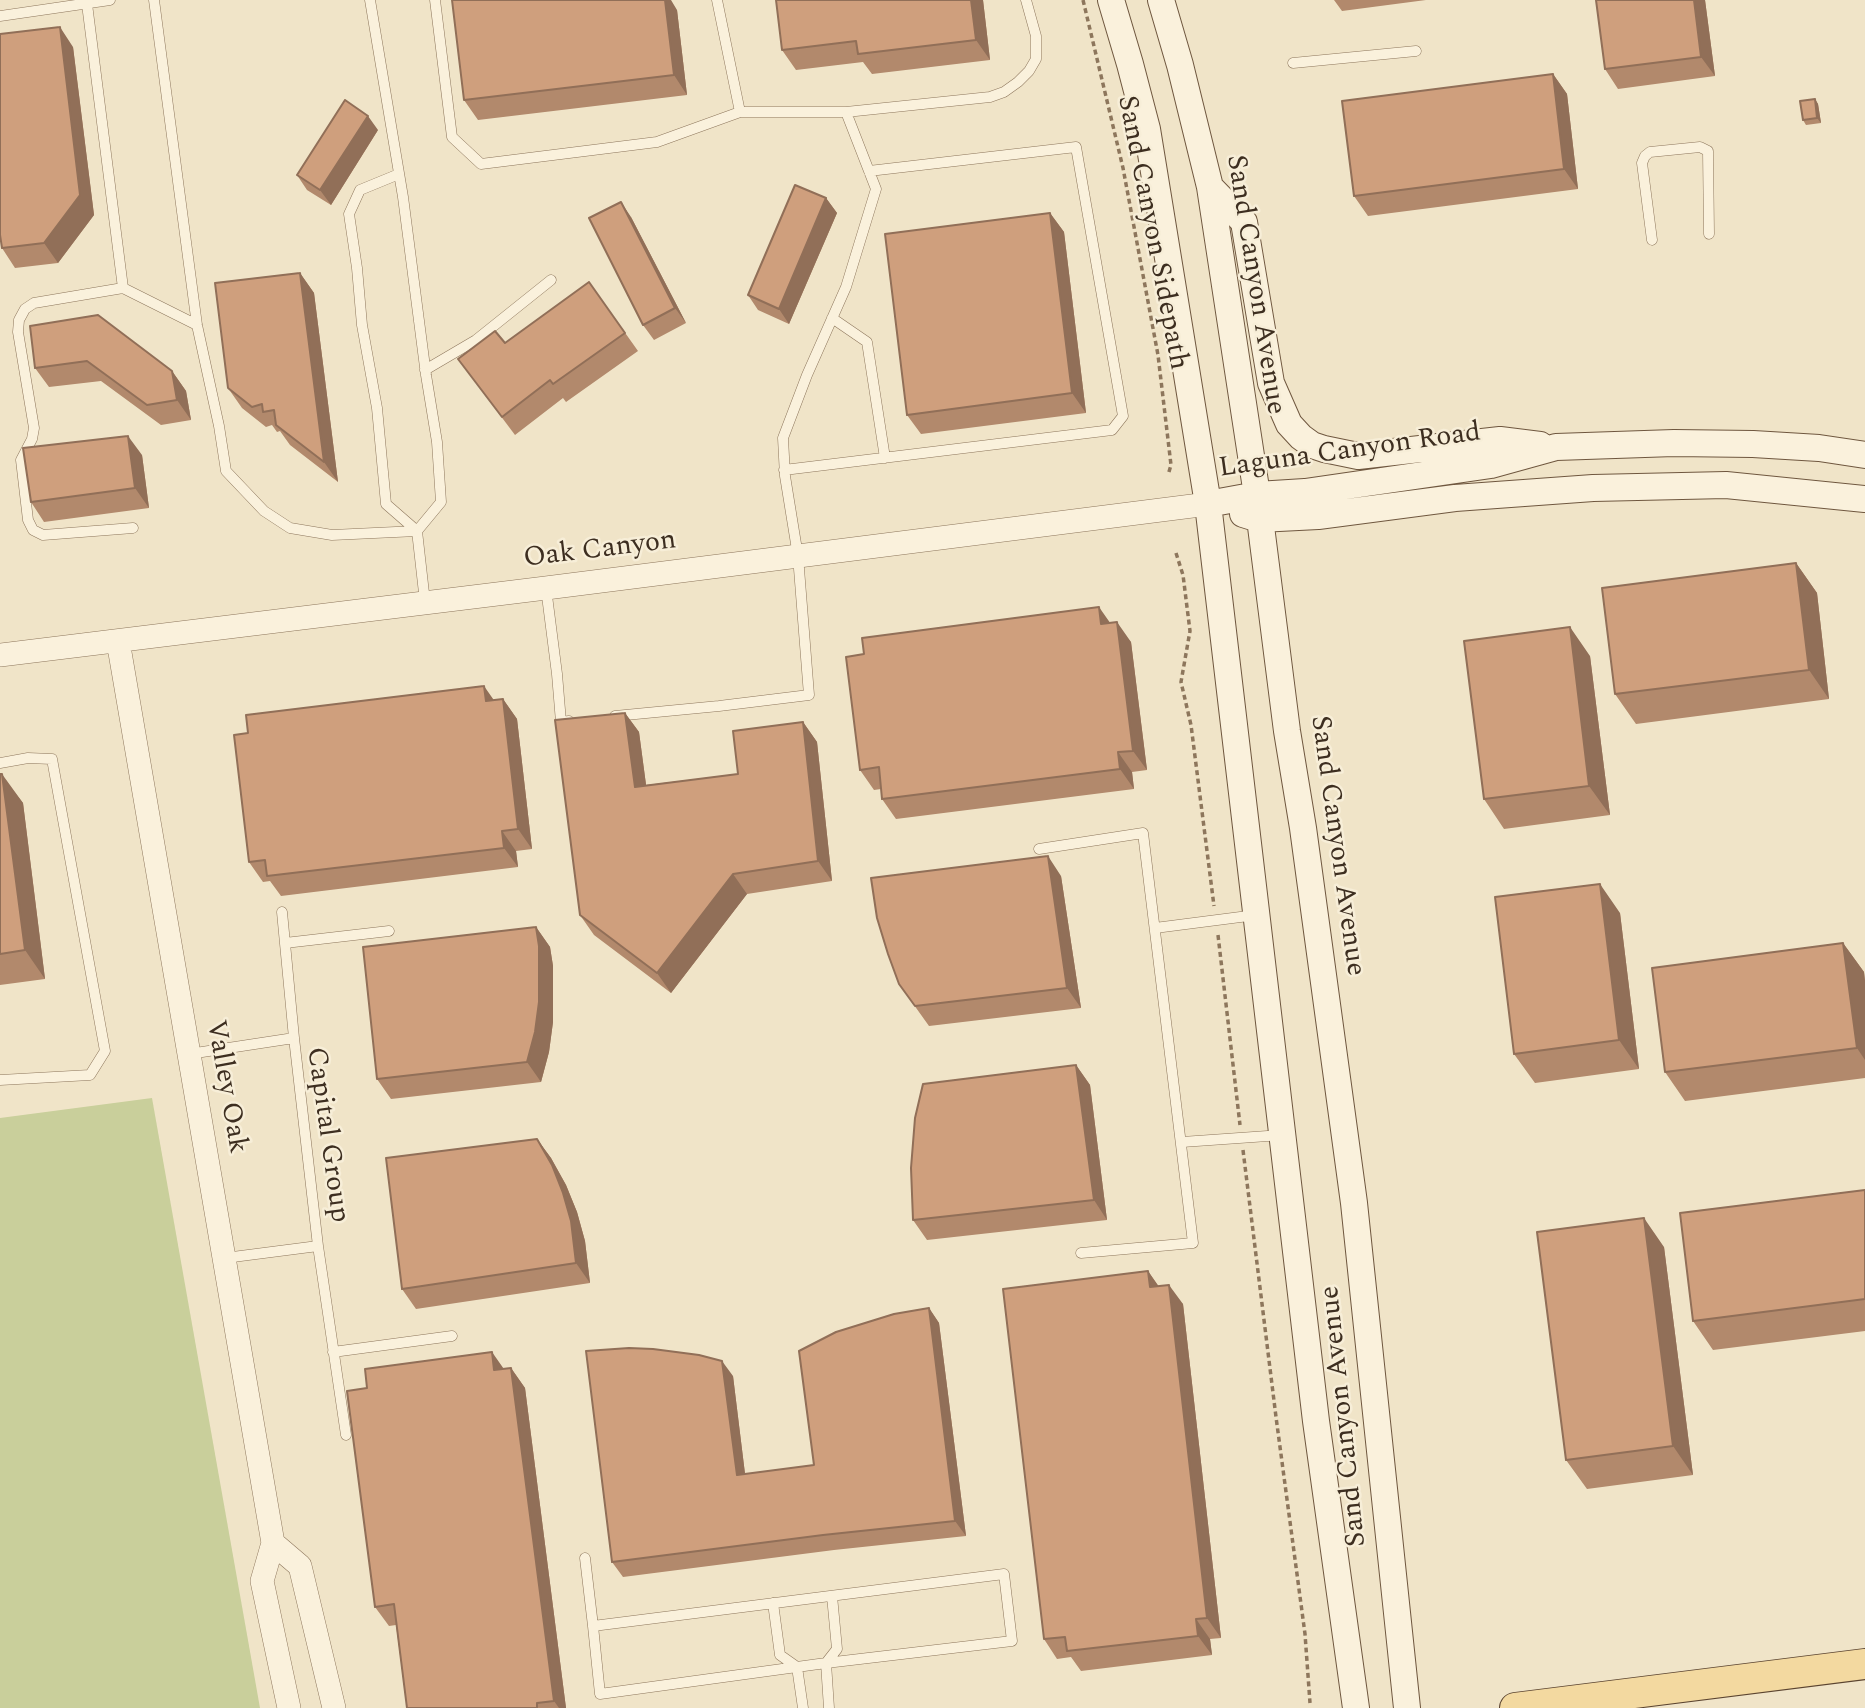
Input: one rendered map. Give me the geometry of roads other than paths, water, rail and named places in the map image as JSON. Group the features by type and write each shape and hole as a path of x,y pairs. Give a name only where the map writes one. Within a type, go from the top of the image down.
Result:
{"main road":[{"name":"Sand Canyon Avenue","path":"1111,0 1147,129 1208,504 1316,1421 1356,1708"},
{"name":"Sand Canyon Avenue","path":"1161,0 1210,187 1258,507 1354,1203 1407,1708"},
{"path":"1210,187 1244,222 1271,383 1289,424 1301,437 1324,449 1358,456 1500,440 1556,447"},
{"name":"Laguna Canyon Road","path":"1258,507 1305,492 1491,465 1556,447 1674,443 1753,444 1819,448 1865,455"},
{"name":"Laguna Canyon Road","path":"1208,504 1258,507 1318,516 1455,499 1592,488 1726,485 1865,499"},
{"path":"1516,1708 1865,1664"}],"street":[{"name":"Oak Canyon","path":"0,655 1208,504"},
{"name":"Valley Oak","path":"118,641 273,1543 262,1580 289,1708"},
{"path":"273,1543 300,1566 334,1708"}],"lane":[{"path":"0,16 110,0"},
{"path":"154,0 197,325 226,471 264,511 290,528 332,535 417,531 441,502 437,442 399,174 370,0"},
{"path":"435,0 452,137 481,164 657,142 740,112 846,112 990,97 1004,92 1018,82 1036,59 1036,36 1026,0"},
{"path":"717,0 740,112"},
{"path":"87,4 124,288"},
{"path":"1293,63 1416,51"},
{"path":"600,718 810,695 798,556 784,470 783,438 807,375 846,287 876,189 846,112"},
{"path":"784,470 1112,430 1123,416 1076,147 869,171"},
{"path":"1652,240 1643,163 1650,152 1700,147 1708,151 1709,234"},
{"path":"399,174 360,190 349,214 362,325 377,408 386,504 417,531 425,602"},
{"path":"425,370 476,340 551,280"},
{"path":"132,528 43,535 33,530 28,520 22,460 34,428 18,332 19,320 25,309 34,303 124,288 197,325"},
{"path":"832,318 867,342 886,458"},
{"path":"545,588 561,722 574,720"},
{"path":"0,763 28,758 52,759 105,1051 90,1075 0,1080"},
{"path":"1038,849 1143,833 1193,1243 1082,1253"},
{"path":"282,912 294,1038"},
{"path":"1155,928 1257,915"},
{"path":"285,943 389,931"},
{"name":"Capital Group","path":"189,1054 294,1038 317,1246 224,1259"},
{"path":"1181,1142 1282,1135"},
{"path":"317,1246 346,1435"},
{"path":"333,1352 452,1336"},
{"path":"585,1558 600,1695 826,1663 1012,1641 1004,1574 593,1626"},
{"path":"829,1708 826,1663 837,1649 832,1596"},
{"path":"773,1603 780,1655 797,1667 803,1708"}]}
